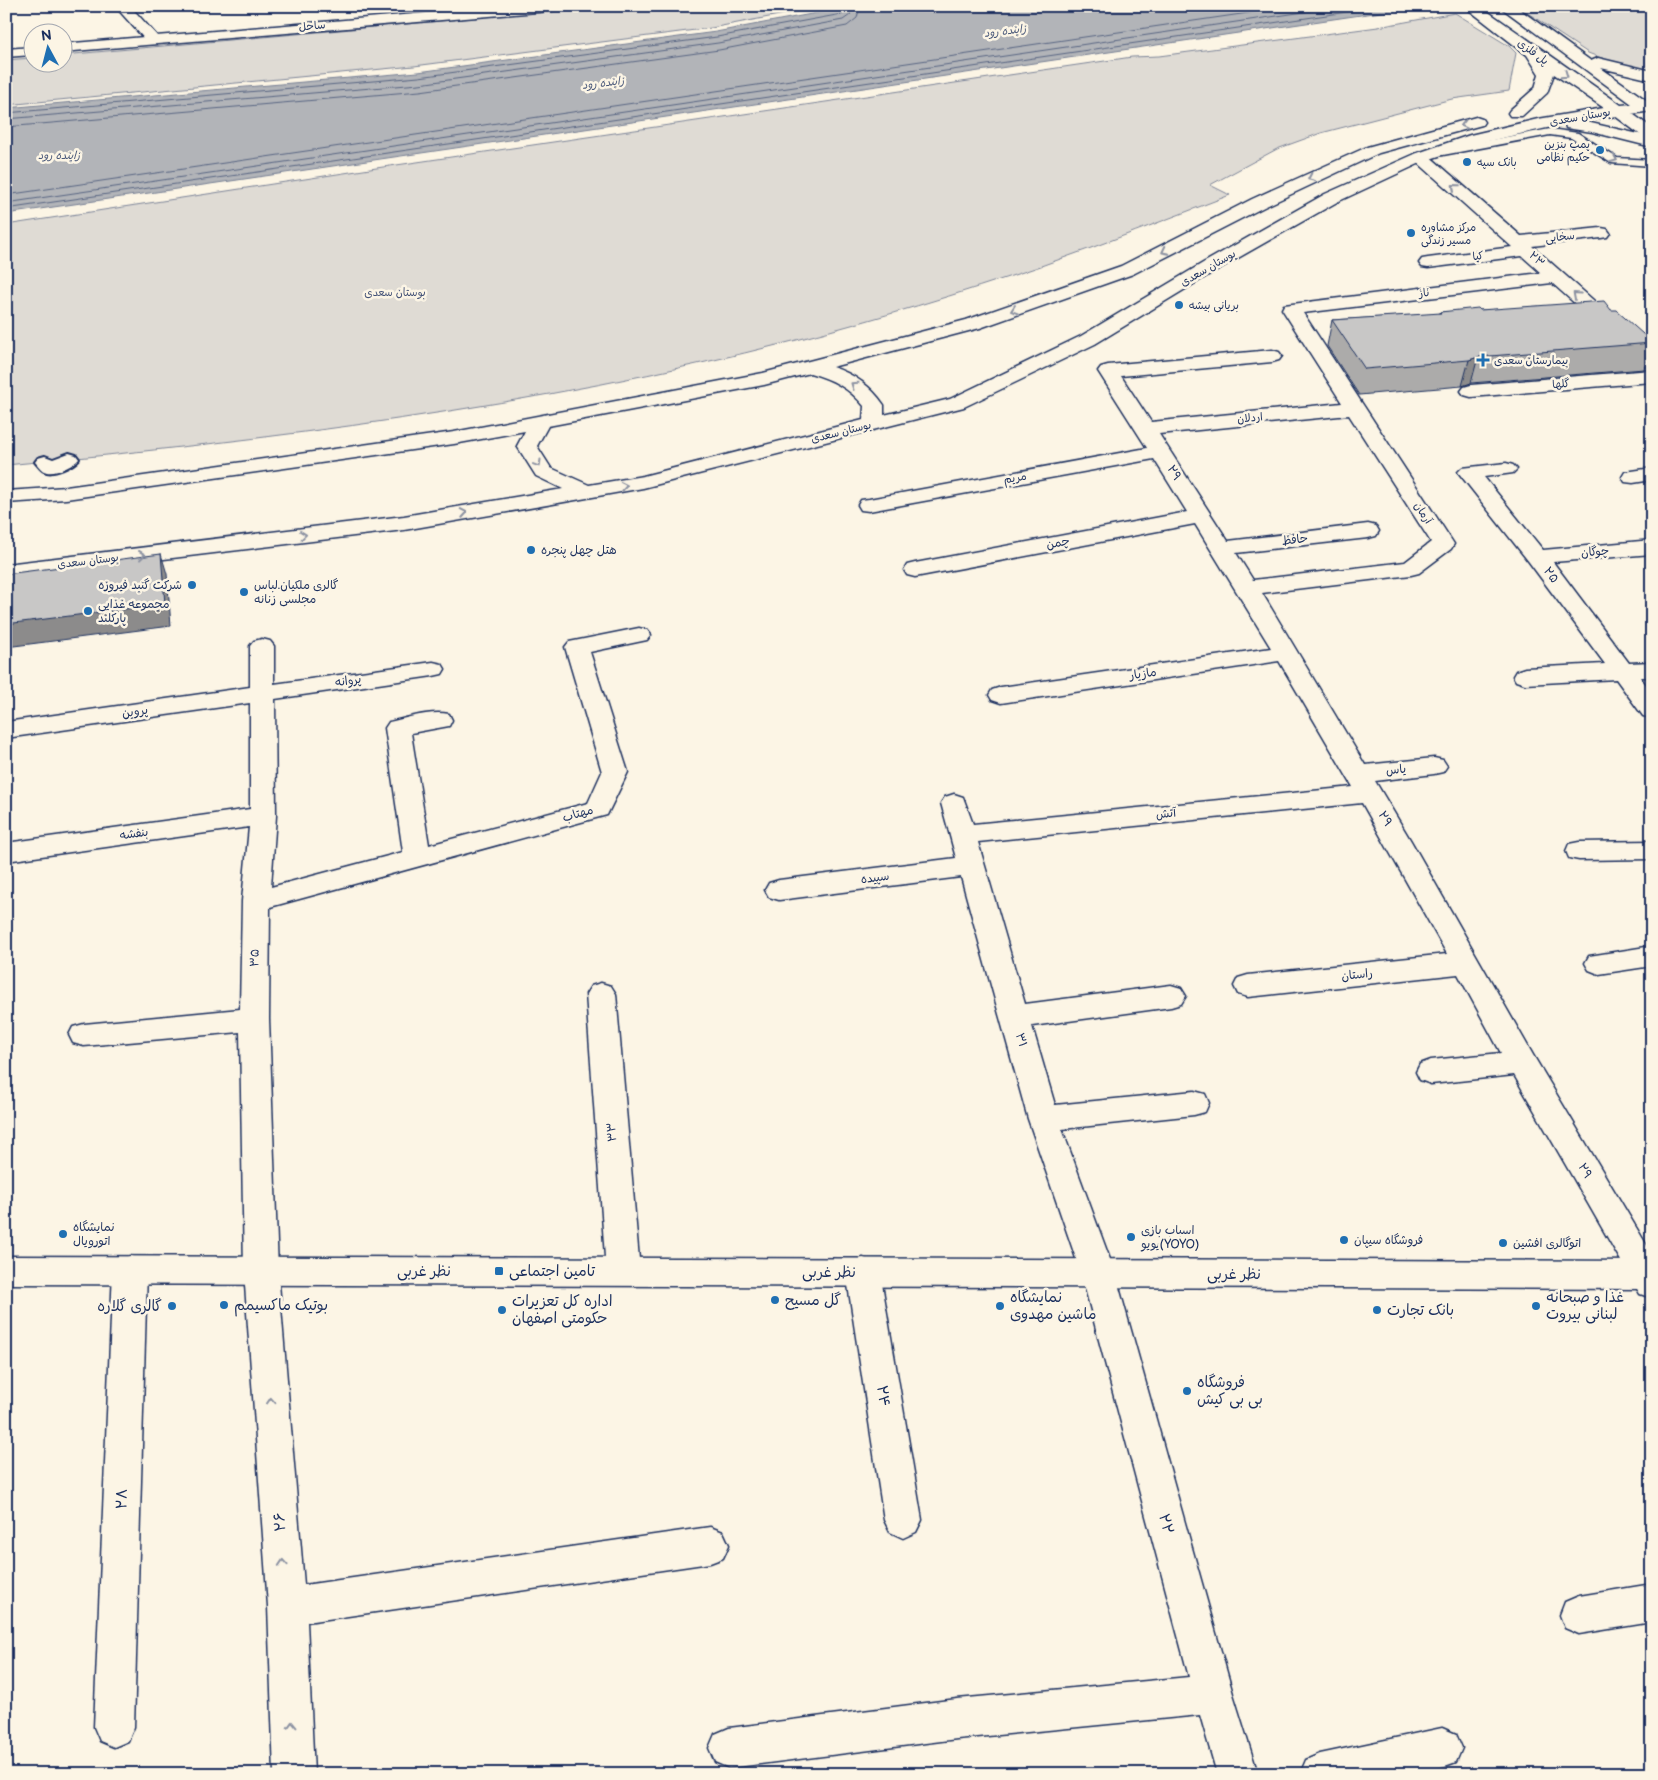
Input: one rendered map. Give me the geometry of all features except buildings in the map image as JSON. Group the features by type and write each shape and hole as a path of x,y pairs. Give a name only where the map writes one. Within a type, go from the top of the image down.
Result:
{"street":[{"path":"122,6 153,40"},
{"name":"ساحل","path":"72,47 153,40 301,20 561,6"},
{"name":"پل فلزی","path":"1471,6 1652,136"},
{"name":"پل فلزی","path":"1506,6 1650,108"},
{"path":"1568,51 1610,67 1652,76"},
{"path":"6,53 22,52"},
{"path":"1516,113 1542,90 1547,74 1533,52"},
{"name":"بوستان سعدی","path":"6,497 66,493 444,440 764,379 974,324 1127,270 1258,203 1373,150 1457,126 1516,113 1597,97 1652,92"},
{"name":"بوستان سعدی","path":"6,571 404,523 587,492 643,482 957,403 1079,344 1331,198 1428,155 1470,140 1538,124 1617,110 1650,108"},
{"path":"1538,124 1592,127 1652,142"},
{"name":"۲۳","path":"1428,155 1556,277 1652,362"},
{"name":"سخایی","path":"1523,246 1601,233"},
{"name":"کیا","path":"1428,263 1523,246"},
{"name":"ناز","path":"1291,309 1556,277"},
{"name":"آرمان","path":"1247,588 1411,568 1443,544 1291,309"},
{"name":"۲۹","path":"1272,356 1108,371 1247,588 1286,653 1364,784 1522,1063 1650,1278"},
{"path":"810,367 839,375 858,387 874,405 873,424"},
{"name":"گلها","path":"1470,391 1652,376"},
{"name":"اردلان","path":"1146,429 1355,408"},
{"path":"541,422 527,446 543,472 587,492"},
{"name":"مریم","path":"869,505 1160,452"},
{"path":"44,494 48,465 69,459"},
{"name":"۲۵","path":"1506,469 1469,472 1538,557 1621,671 1652,710"},
{"name":"چمن","path":"915,570 1201,516"},
{"name":"حافظ","path":"1221,548 1368,531"},
{"name":"چوگان","path":"1538,557 1652,547"},
{"name":"مهتاب","path":"256,901 598,809 615,772 577,647 639,635"},
{"name":"۳۵","path":"261,1271 254,1019 256,901 262,816 262,646"},
{"name":"مازیار","path":"1001,695 1286,653"},
{"name":"پروانه","path":"263,694 433,668"},
{"path":"1525,676 1652,668"},
{"name":"پروین","path":"6,730 263,694"},
{"path":"417,858 398,728 440,720"},
{"name":"یاس","path":"1364,784 1434,766"},
{"name":"آتش","path":"963,834 1364,784"},
{"name":"۳۱","path":"954,803 1043,1119 1098,1273"},
{"name":"بنفشه","path":"6,852 262,816"},
{"path":"1579,852 1652,850"},
{"name":"سپیده","path":"779,890 972,866"},
{"path":"1599,964 1652,956"},
{"name":"راستان","path":"1248,986 1466,963"},
{"name":"۳۳","path":"601,994 623,1271"},
{"path":"1015,1017 1171,996"},
{"path":"84,1035 254,1019"},
{"path":"1431,1072 1522,1063"},
{"path":"1043,1119 1194,1104"},
{"name":"نظر غربی","path":"6,1270 1098,1273 1650,1278"},
{"name":"۲۸","path":"114,1727 130,1270"},
{"name":"۲۶","path":"261,1271 287,1606 294,1774"},
{"name":"۲۴","path":"863,1272 904,1520"},
{"name":"۲۲","path":"1098,1273 1213,1694 1238,1774"},
{"path":"287,1606 710,1545"},
{"path":"1579,1615 1652,1603"},
{"path":"729,1748 957,1719 1213,1694"},
{"path":"1320,1774 1442,1748"}],"lane":[{"path":"1428,155 1550,132 1574,135 1615,162 1652,163"}],"green space":[{"path":"607,6 827,6 711,28 414,66 6,105 6,60 22,59 22,72 72,72 72,54"},
{"path":"1517,6 1652,6 1652,71 1612,62 1588,53"},
{"name":"بوستان سعدی","path":"1455,13 1509,46 1516,53 1509,91 1452,99 1321,133 1277,149 1210,185 1230,195 1065,258 948,296 793,341 598,385 500,403 303,432 6,465 6,225 383,167 1132,57 1159,56 1378,27"}],"water":[{"name":"زاینده رود","path":"854,6 1422,6 6,214 6,108 418,72 716,32"}],"place":[{"name":"پمپ بنزین حکیم نظامی","path":"1600,150"},
{"name":"بانک سپه","path":"1467,162"},
{"name":"مرکز مشاوره مسیر زندگی","path":"1411,233"},
{"name":"بریانی بیشه","path":"1179,305"},
{"name":"بیمارستان سعدی","path":"1483,360"},
{"name":"هتل چهل پنجره","path":"531,550"},
{"name":"شرکت گنبد فیروزه","path":"192,585"},
{"name":"گالری ملکیان.لباس مجلسی زنانه","path":"244,592"},
{"name":"مجموعه غذایی پارکلند","path":"88,611"},
{"name":"نمایشگاه اتورویال","path":"63,1234"},
{"name":"اسباب بازی یویو(YOYO)","path":"1131,1237"},
{"name":"فروشگاه سیپان","path":"1344,1240"},
{"name":"اتوگالری افشین","path":"1503,1243"},
{"name":"تامین اجتماعی","path":"499,1271"},
{"name":"گل مسیح","path":"775,1300"},
{"name":"بوتیک ماکسیمم","path":"224,1305"},
{"name":"گالری گلاره","path":"172,1306"},
{"name":"نمایشگاه ماشین مهدوی","path":"1000,1306"},
{"name":"غذا و صبحانه لبنانی بیروت","path":"1536,1306"},
{"name":"اداره کل تعزیرات حکومتی اصفهان","path":"502,1310"},
{"name":"بانک تجارت","path":"1377,1310"},
{"name":"فروشگاه بی بی کیش","path":"1187,1391"}]}
